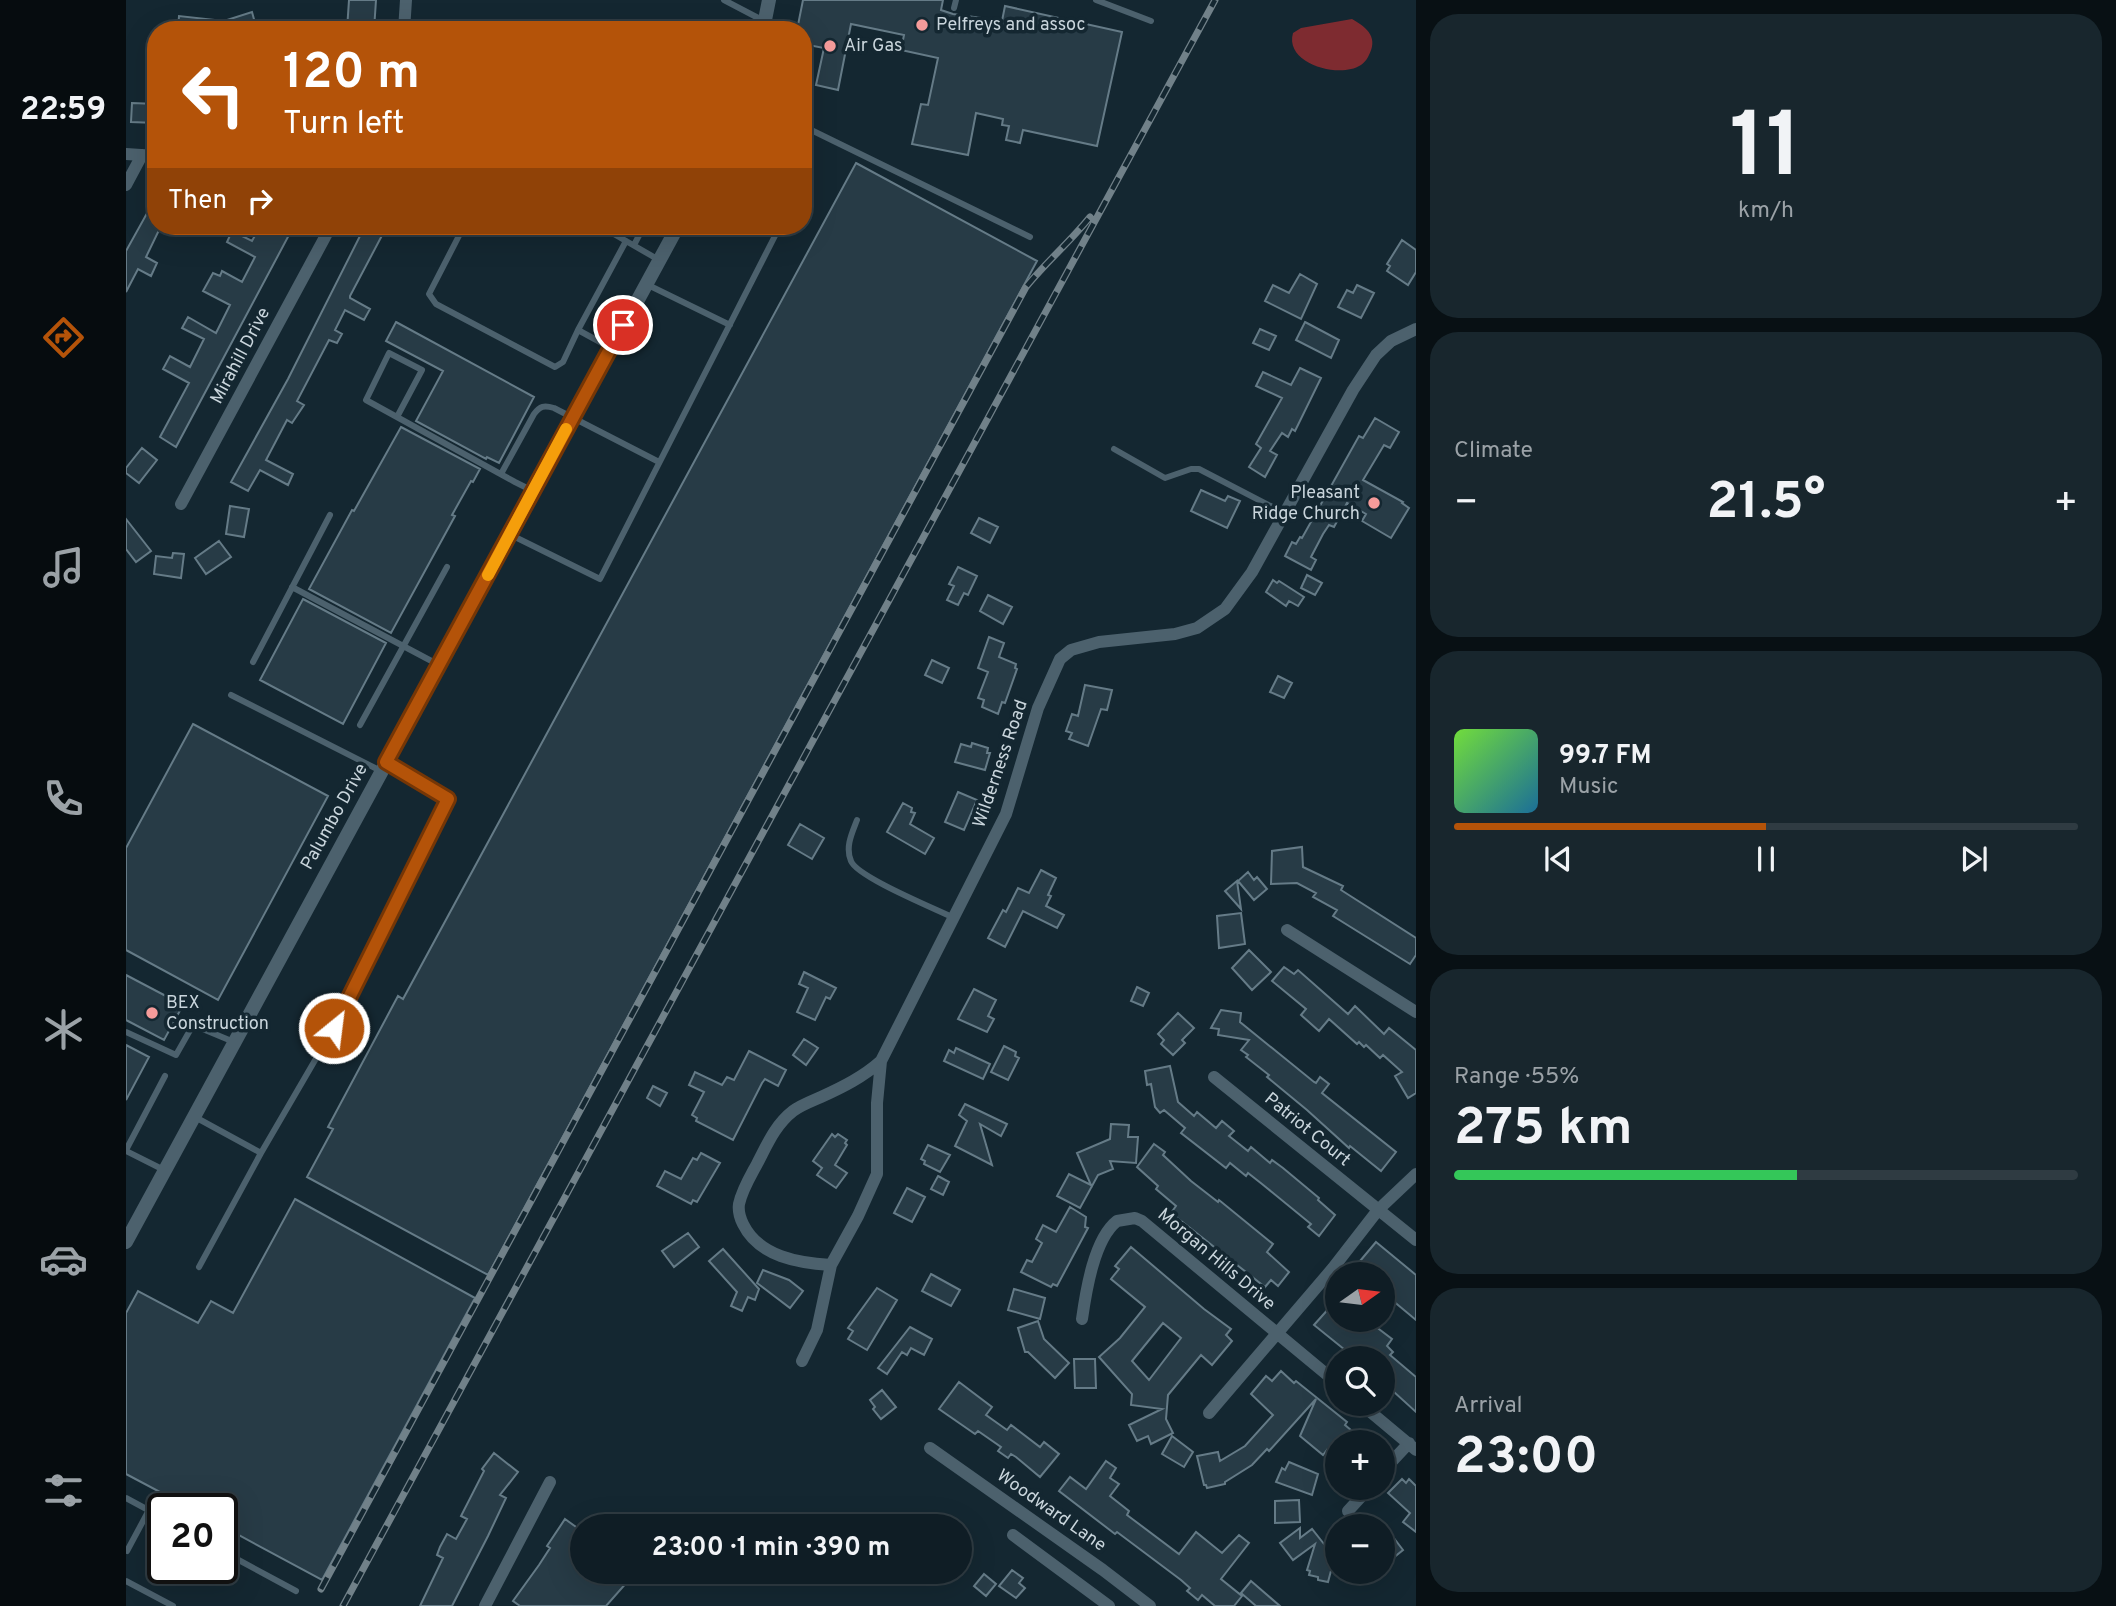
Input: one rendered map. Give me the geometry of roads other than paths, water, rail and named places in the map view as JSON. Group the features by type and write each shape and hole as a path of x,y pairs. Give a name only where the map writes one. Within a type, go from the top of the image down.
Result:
{"street":[{"path":"404,21 406,0"},
{"path":"764,21 769,0"},
{"path":"126,154 147,155"},
{"path":"126,185 142,155"},
{"name":"Mirahill Drive","path":"181,504 326,235"},
{"name":"Palumbo Drive","path":"126,1242 673,235"},
{"name":"Wilderness Road","path":"802,1361 817,1330 831,1265 877,1174 877,1103 881,1061 1006,814 1038,708 1060,659 1071,650 1099,642 1175,634 1197,628 1225,609 1243,588 1353,390 1376,355 1391,341 1416,329"},
{"path":"1287,930 1416,1012"},
{"path":"831,1265 784,1258 765,1249 746,1229 739,1216 739,1205 746,1185 782,1121 794,1110 855,1081 881,1061"},
{"name":"Patriot Court","path":"1214,1077 1416,1240"},
{"path":"1209,1413 1378,1210 1416,1174"},
{"name":"Morgan Hills Drive","path":"1082,1319 1089,1273 1106,1233 1117,1221 1135,1218 1325,1373"},
{"path":"1376,1416 1412,1446 1395,1461"},
{"name":"Woodward Lane","path":"930,1448 1104,1570 1150,1606"},
{"path":"485,1606 550,1482"},
{"path":"1348,1511 1358,1500"},
{"path":"1013,1535 1109,1606"}],"lane":[{"path":"724,0 757,21"},
{"path":"1096,0 1152,20"},
{"path":"812,129 1030,237"},
{"path":"459,235 429,294 436,304 555,367 563,362 626,241"},
{"path":"616,235 659,260"},
{"path":"634,245 639,235"},
{"path":"509,535 600,579 775,235"},
{"path":"646,284 730,325"},
{"path":"578,330 611,348"},
{"path":"397,417 422,370 389,353 366,400 397,417 501,474 533,491"},
{"path":"501,474 539,407 554,408 659,462"},
{"path":"1114,449 1165,478 1191,469 1209,472 1284,513"},
{"path":"253,662 330,515"},
{"path":"360,725 447,567"},
{"path":"292,587 439,665"},
{"path":"199,1267 261,1153 346,1007 448,799 231,695"},
{"path":"857,820 848,848 853,866 888,887 954,918"},
{"path":"126,1032 176,1055 193,1025 234,1042"},
{"path":"164,1170 126,1151 165,1076"},
{"path":"194,1116 261,1153"},
{"path":"126,1497 147,1509"},
{"path":"127,1551 147,1514"},
{"path":"238,1560 296,1591"},
{"path":"126,1581 173,1606"}],"railway":[{"path":"343,1606 1215,0"},
{"path":"321,1589 1026,287 1090,217"}],"place":[{"name":"Pelfreys and assoc","path":"922,25"},
{"name":"Air Gas","path":"830,46"},
{"name":"Pleasant Ridge Church","path":"1374,503"},
{"name":"BEX Construction","path":"152,1013"}]}
